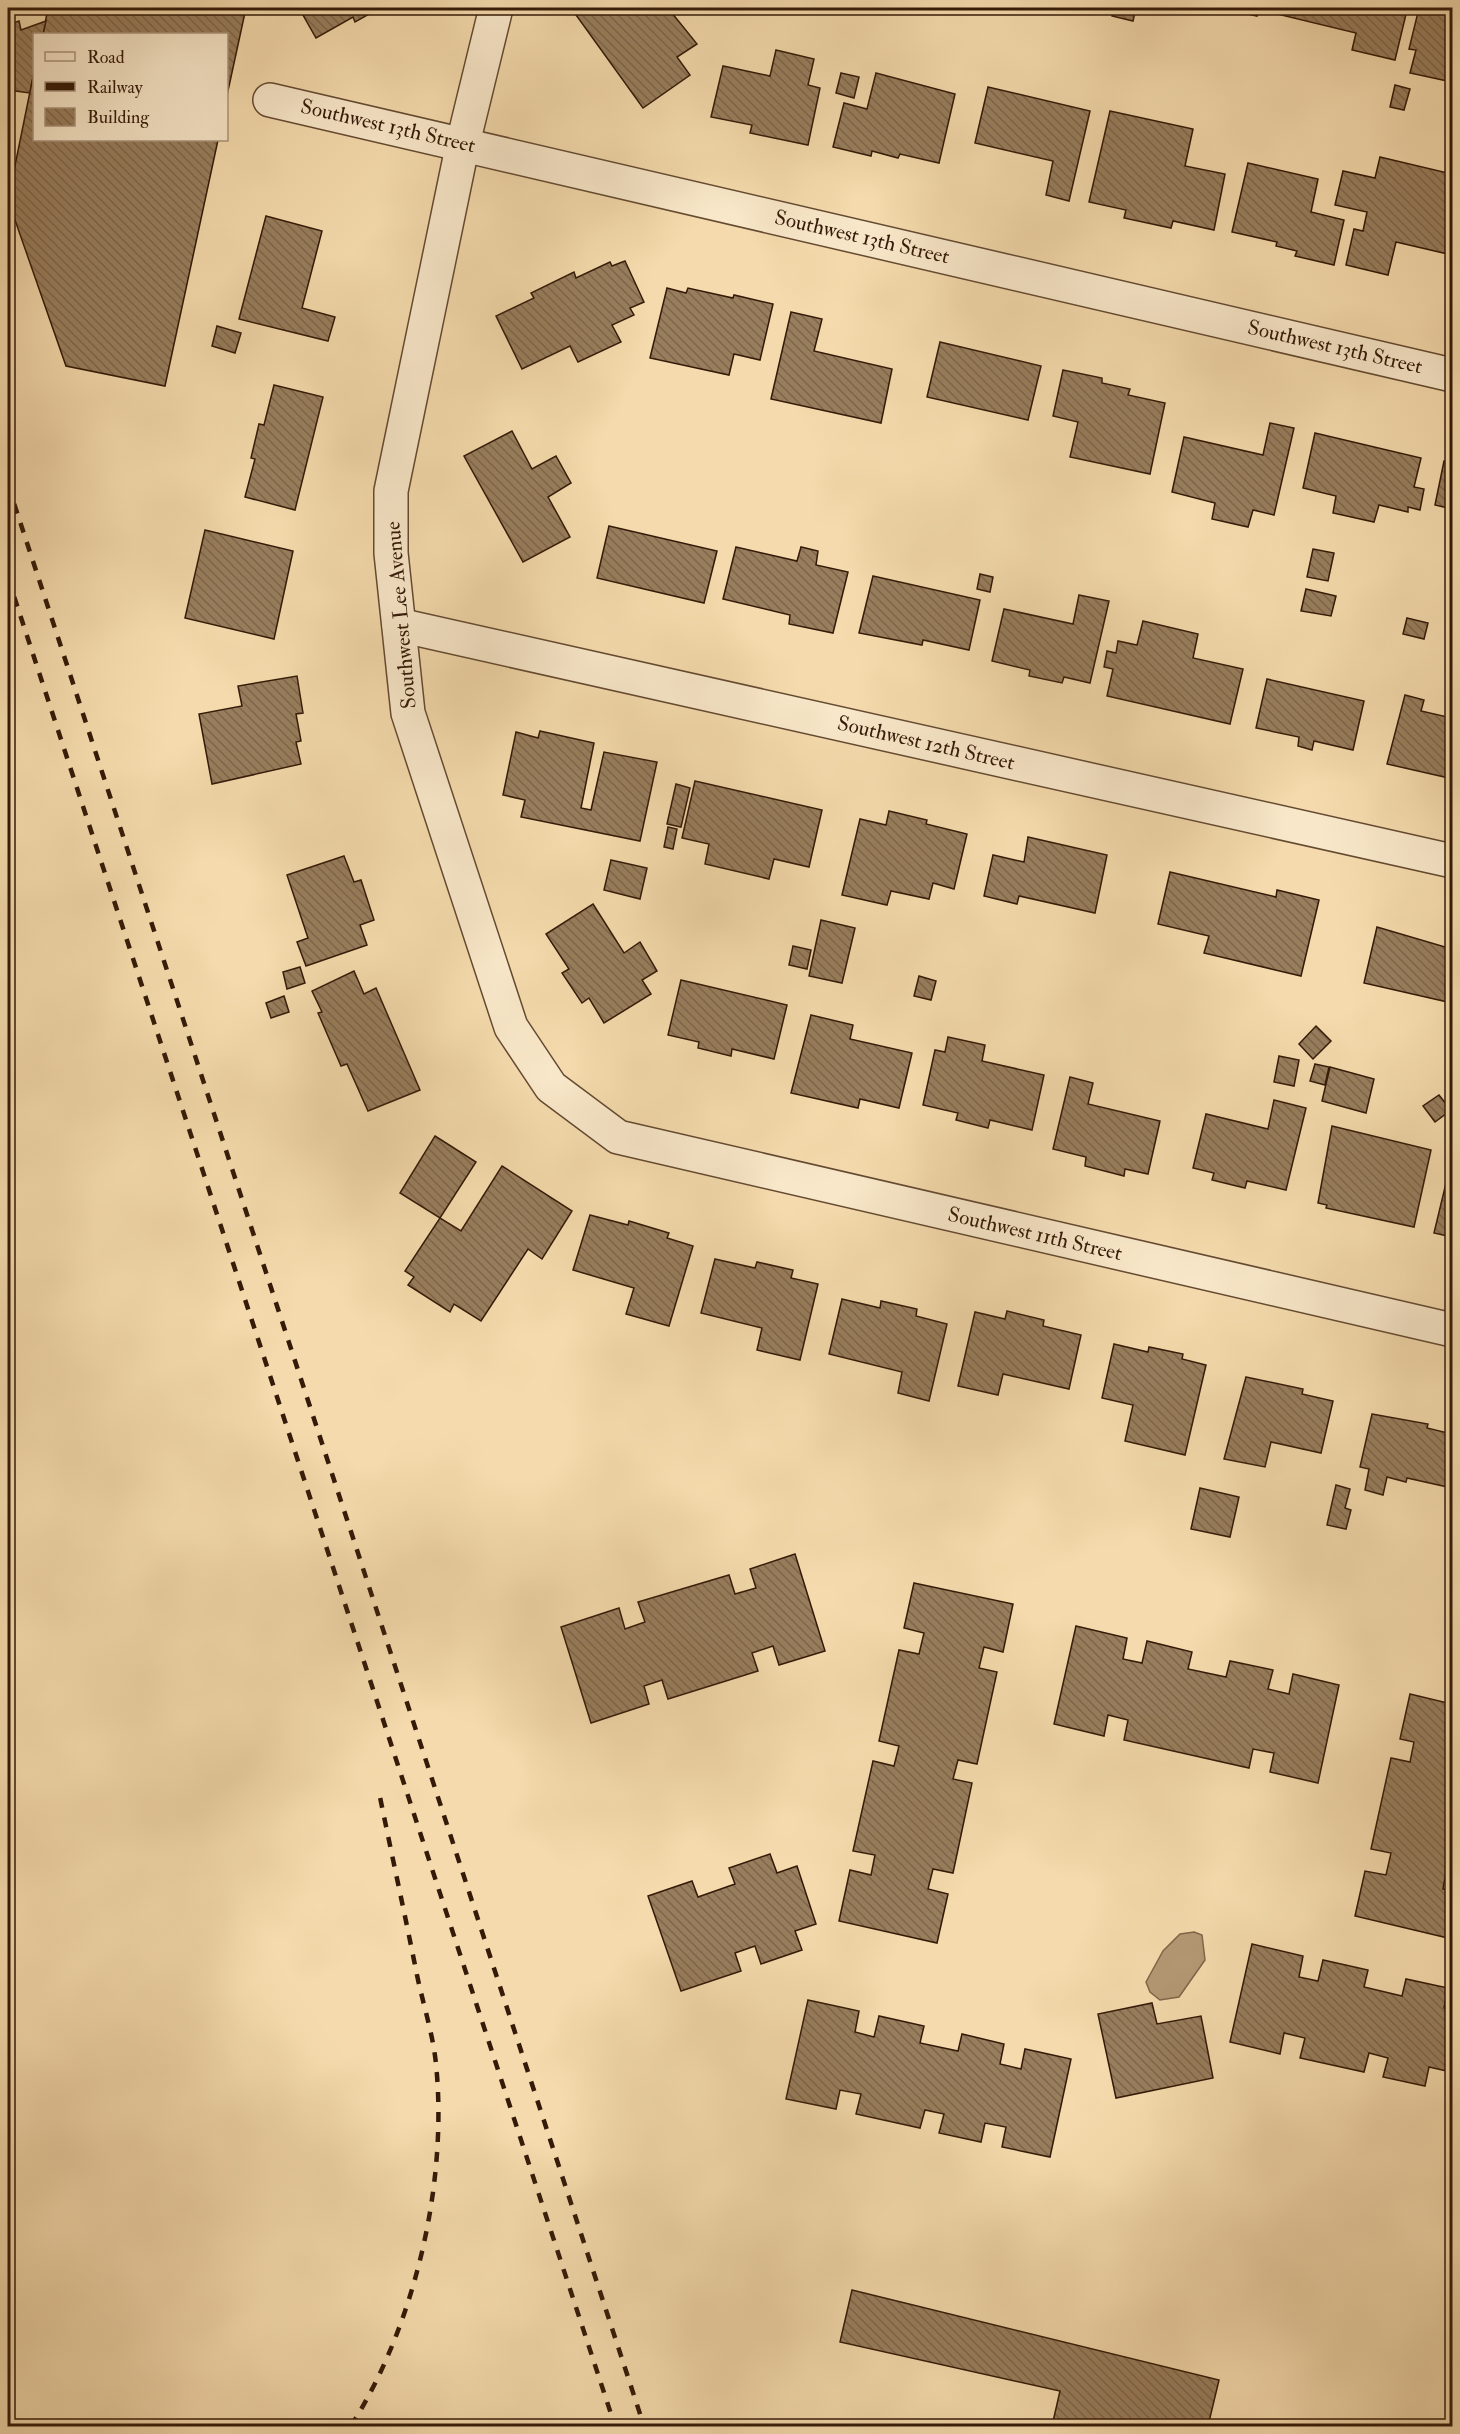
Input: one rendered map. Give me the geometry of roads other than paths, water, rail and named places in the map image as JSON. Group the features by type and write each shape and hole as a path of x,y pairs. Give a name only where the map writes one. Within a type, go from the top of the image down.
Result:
{"street":[{"name":"Southwest Lee Avenue","path":"496,8 463,143 391,491 391,553 408,713 511,1027 550,1087 618,1137"},
{"name":"Southwest 13th Street","path":"270,100 463,143 1452,375"},
{"name":"Southwest 12th Street","path":"399,625 1452,861"},
{"name":"Southwest 11th Street","path":"618,1137 1452,1330"}],"railway":[{"path":"8,485 644,2426"},
{"path":"8,578 615,2426"},
{"path":"351,2426 374,2386 393,2344 409,2298 422,2252 437,2157 438,2110 435,2053 380,1797"}]}
